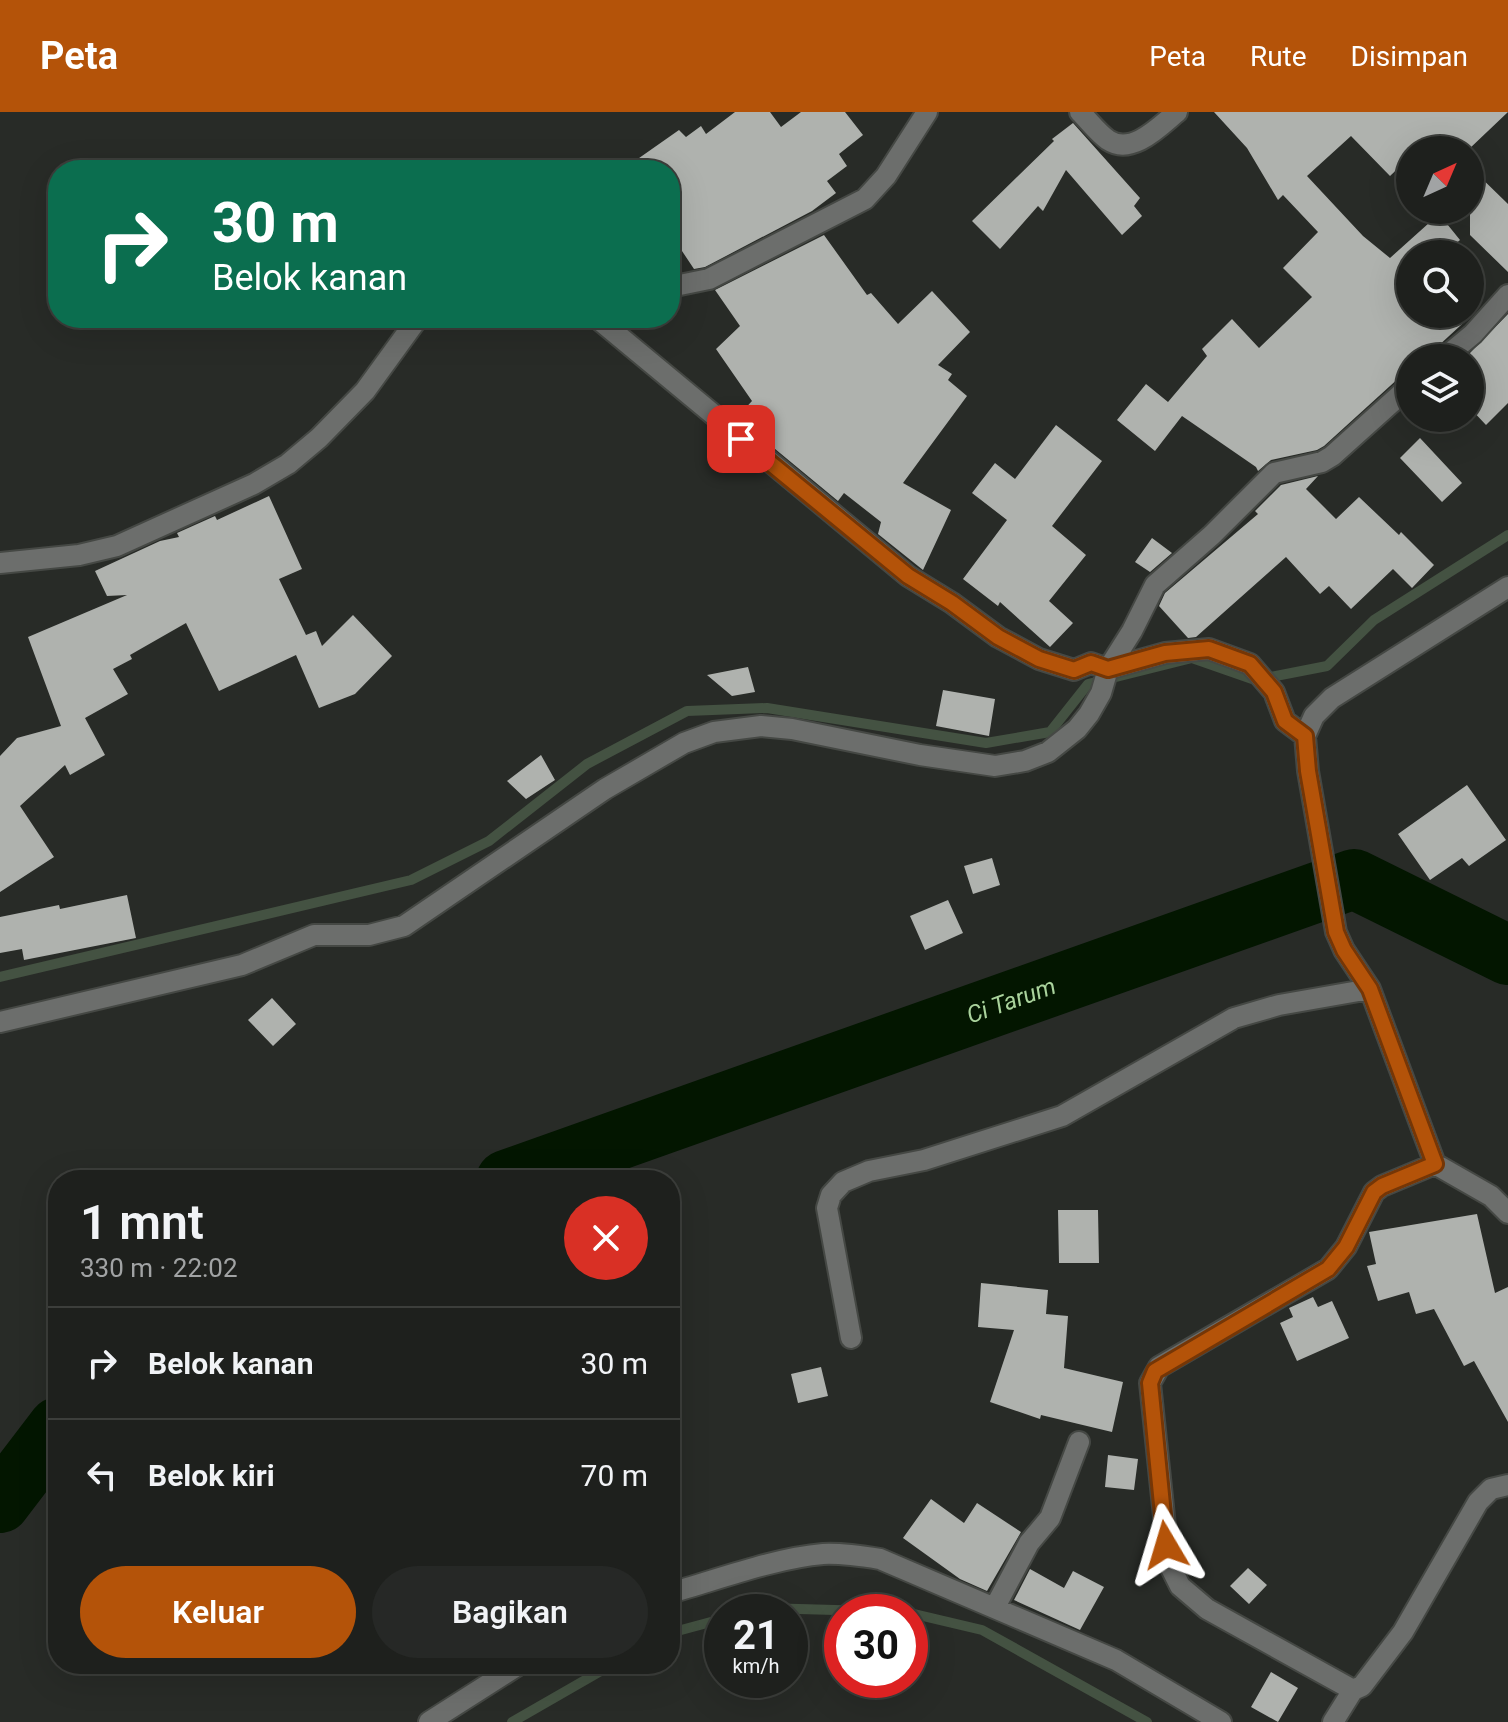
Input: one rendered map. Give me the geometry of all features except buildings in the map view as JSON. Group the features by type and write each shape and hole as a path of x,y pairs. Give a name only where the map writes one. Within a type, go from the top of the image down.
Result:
{"street":[{"path":"680,285 709,279 865,199 886,176 927,112"},
{"path":"1080,112 1108,140 1121,145 1146,137 1177,112"},
{"path":"1461,344 1508,295"},
{"path":"0,563 79,555 117,546 254,484 288,464 337,420 365,391 411,328"},
{"path":"610,328 717,420 908,576 998,637 1039,659 1074,670 1091,663 1106,676"},
{"path":"0,1022 242,965 314,935 369,935 404,926 605,789 684,743 714,732 761,726 792,729 920,755 995,766 1025,761 1048,752 1063,742 1089,714 1155,585 1212,535 1263,482 1279,470 1322,462 1332,456 1396,399"},
{"path":"1508,587 1332,698 1314,716 1305,736 1308,771 1336,932 1370,989 1435,1164 1491,1196 1508,1213"},
{"path":"1106,676 1165,653 1209,649 1250,664 1274,692 1285,721 1305,736"},
{"path":"851,1338 827,1208 831,1195 843,1182 869,1171 924,1160 1062,1116 1234,1018 1279,1005 1370,989"},
{"path":"1353,1690 1221,1618 1180,1586 1169,1564 1150,1383 1159,1367 1328,1269 1346,1247 1374,1192 1435,1164"},
{"path":"995,1607 1029,1543 1050,1518 1079,1442"},
{"path":"1333,1722 1353,1690 1362,1686 1403,1632 1478,1502 1491,1489 1508,1485"},
{"path":"680,1590 823,1554 852,1554 880,1559 1116,1660 1221,1722"},
{"path":"429,1722 504,1674"}],"waterway":[{"path":"0,977 411,880 489,841 587,764 687,711 767,708 986,743 1050,732 1088,684 1192,658 1255,680 1327,666 1374,620 1508,535"},
{"name":"Ci Tarum","path":"534,1170 1354,879 1508,955"},
{"name":"Ci Tarum","path":"0,1503 48,1440"},
{"path":"808,1609 824,1610"},
{"path":"928,1617 982,1630 1147,1722"},
{"path":"680,1630 704,1624"},
{"path":"512,1722 596,1674"}],"route":[{"path":"741,439 908,576 998,637 1039,659 1074,670 1091,663 1108,669 1165,653 1209,649 1250,664 1274,692 1285,721 1305,736 1308,771 1336,932 1370,989 1435,1164 1374,1192 1346,1247 1328,1269 1155,1371 1150,1383 1166,1545"}]}
